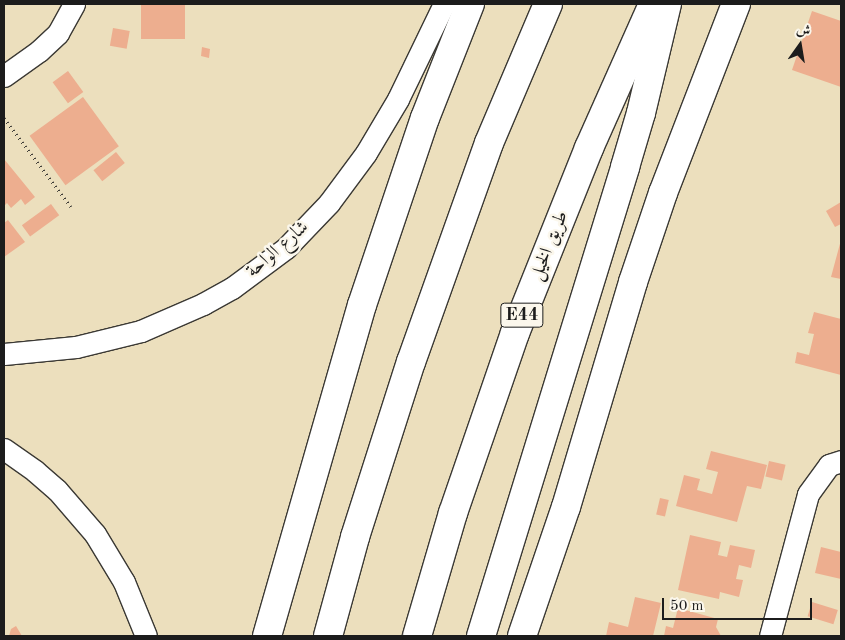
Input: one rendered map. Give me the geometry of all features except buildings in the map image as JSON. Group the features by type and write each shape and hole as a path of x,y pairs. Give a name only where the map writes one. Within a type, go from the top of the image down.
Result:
{"highway":[{"path":"266,636 368,286 425,118 470,4"},
{"path":"328,636 358,528 411,362 489,143 548,4"},
{"name":"طريق الخيل","path":"417,636 454,513 515,333 589,148 653,4"},
{"path":"480,636 641,113 667,4"},
{"path":"524,631 566,507 630,292 663,193 736,4"},
{"path":"260,636 275,607"}],"street":[{"path":"4,76 39,51 58,32 74,4"},
{"name":"شارع الواحة","path":"4,354 76,347 141,330 210,300 260,269 286,248 329,203 366,153 398,99 444,4"},
{"path":"4,449 35,471 57,490 95,534 124,582 146,636"},
{"path":"770,636 808,494 829,465 841,461"}],"path":[{"path":"4,118 71,207"}]}
